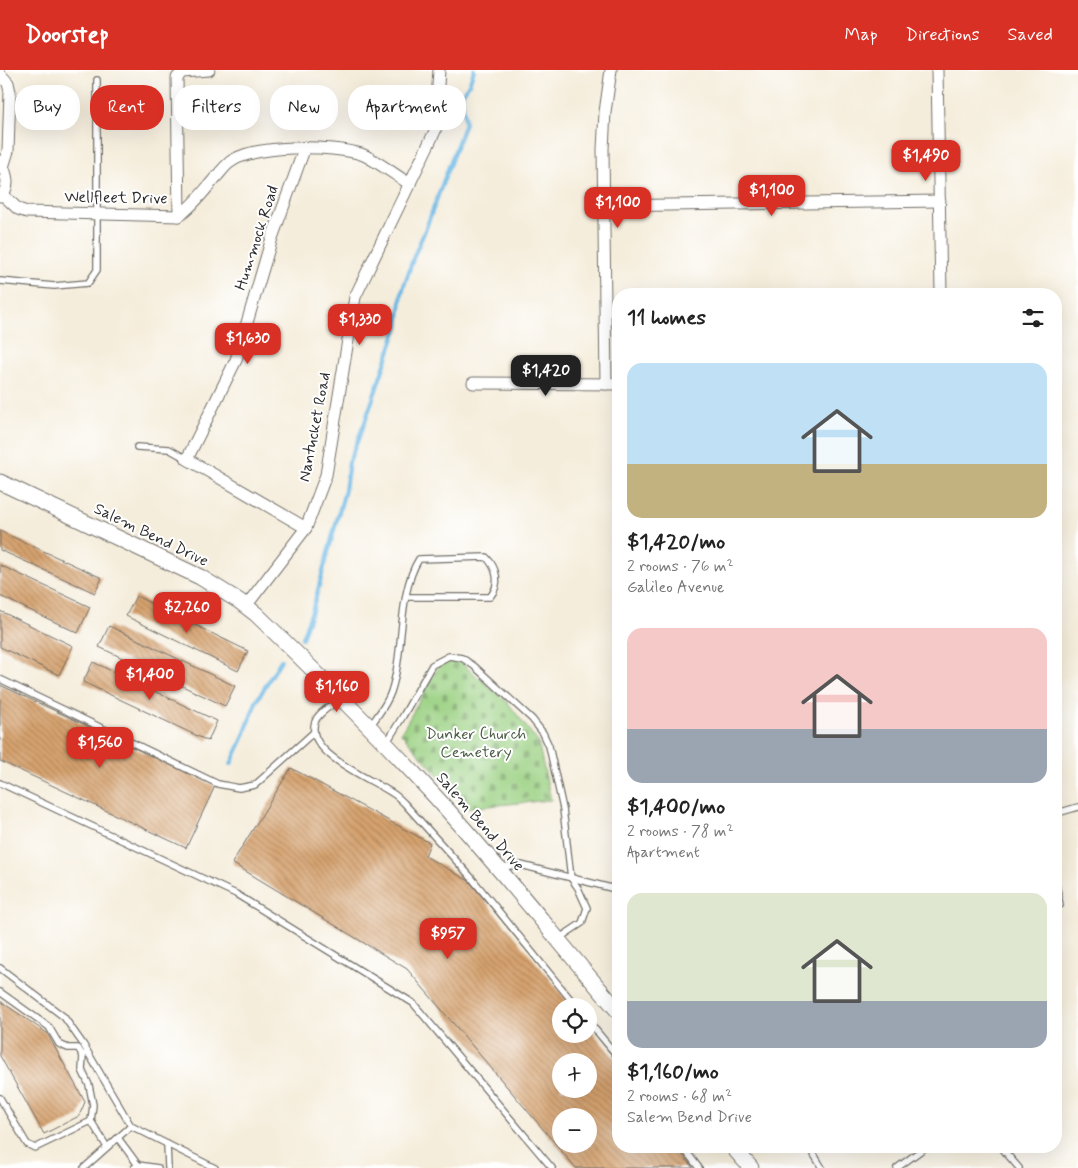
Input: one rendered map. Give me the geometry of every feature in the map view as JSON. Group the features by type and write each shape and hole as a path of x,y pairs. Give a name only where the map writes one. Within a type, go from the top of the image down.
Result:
{"street":[{"path":"178,216 177,78 182,72 209,70"},
{"name":"Nantucket Road","path":"246,606 306,528 326,475 354,297 435,131 439,70"},
{"path":"606,384 603,149 605,112 611,70"},
{"path":"937,70 941,288"},
{"path":"0,74 8,83 10,92 8,151 2,164 8,182 1,195"},
{"name":"Wellfleet Drive","path":"1,195 18,209 28,212 178,216 192,206 229,162 239,157 257,153 283,148 304,147 361,154 410,184"},
{"name":"Hummock Road","path":"187,460 236,360 272,238 304,147"},
{"path":"604,206 940,202"},
{"path":"473,383 612,384"},
{"path":"187,460 306,528"},
{"name":"Salem Bend Drive","path":"0,482 192,574 246,606 342,698 432,793 612,1003"},
{"path":"738,1153 751,1168"}],"lane":[{"path":"0,280 54,286 88,283 97,270 97,80"},
{"path":"137,447 169,449 187,460"},
{"path":"370,727 391,694 399,660 406,597 408,583 412,570 419,559 486,557 493,564 496,571 495,591 490,597 406,597"},
{"path":"385,744 432,665 449,656 462,658 532,719 550,746 563,809 571,878 587,908 582,923 558,939"},
{"path":"0,679 218,784 239,788 255,785 314,732"},
{"path":"342,698 322,713 315,721 314,732 318,743 328,754 394,794 404,803 470,876 569,998"},
{"path":"0,782 236,894 413,1003 552,1168"},
{"path":"1062,812 1078,807"},
{"path":"498,868 521,865 612,888"},
{"path":"0,968 64,1017 85,1055 131,1126 215,1168"},
{"path":"0,992 49,1027 59,1044 68,1048 78,1048 85,1055"},
{"path":"597,1032 612,1050"},
{"path":"85,1055 82,1070 89,1085 92,1105 91,1121 108,1147"},
{"path":"0,1098 27,1144 35,1148 91,1121"},
{"path":"84,1168 131,1126"},
{"path":"118,1138 136,1166 158,1168"},
{"path":"167,1144 168,1168"},
{"path":"687,1153 699,1168"},
{"path":"813,1153 822,1168"},
{"path":"896,1168 917,1153"},
{"path":"1006,1153 1019,1168"}],"green space":[{"name":"Dunker Church Cemetery","path":"450,660 458,660 508,703 538,742 551,800 467,808 401,733 440,664"}],"building":[{"path":"0,531 102,578 95,593 0,550"},
{"path":"0,565 90,607 78,633 0,596"},
{"path":"136,596 248,651 238,671 126,616"},
{"path":"0,611 73,646 59,675 0,647"},
{"path":"109,626 235,686 225,706 99,647"},
{"path":"93,662 217,721 208,741 83,682"},
{"path":"0,685 215,786 186,848 0,761"},
{"path":"291,768 430,843 425,856 469,881 565,998 552,998 552,1043 597,1043 597,1037 612,1055 612,1153 681,1153 693,1168 576,1168 563,1153 597,1153 597,1108 552,1108 552,1140 407,969 232,863"},
{"path":"0,1001 47,1033 85,1102 79,1116 44,1134 0,1056"}],"waterway":[{"path":"302,638 313,608 345,490 349,462 398,326 402,292 465,123 462,95 469,84 474,70"},
{"path":"231,764 256,702 281,660"}]}
